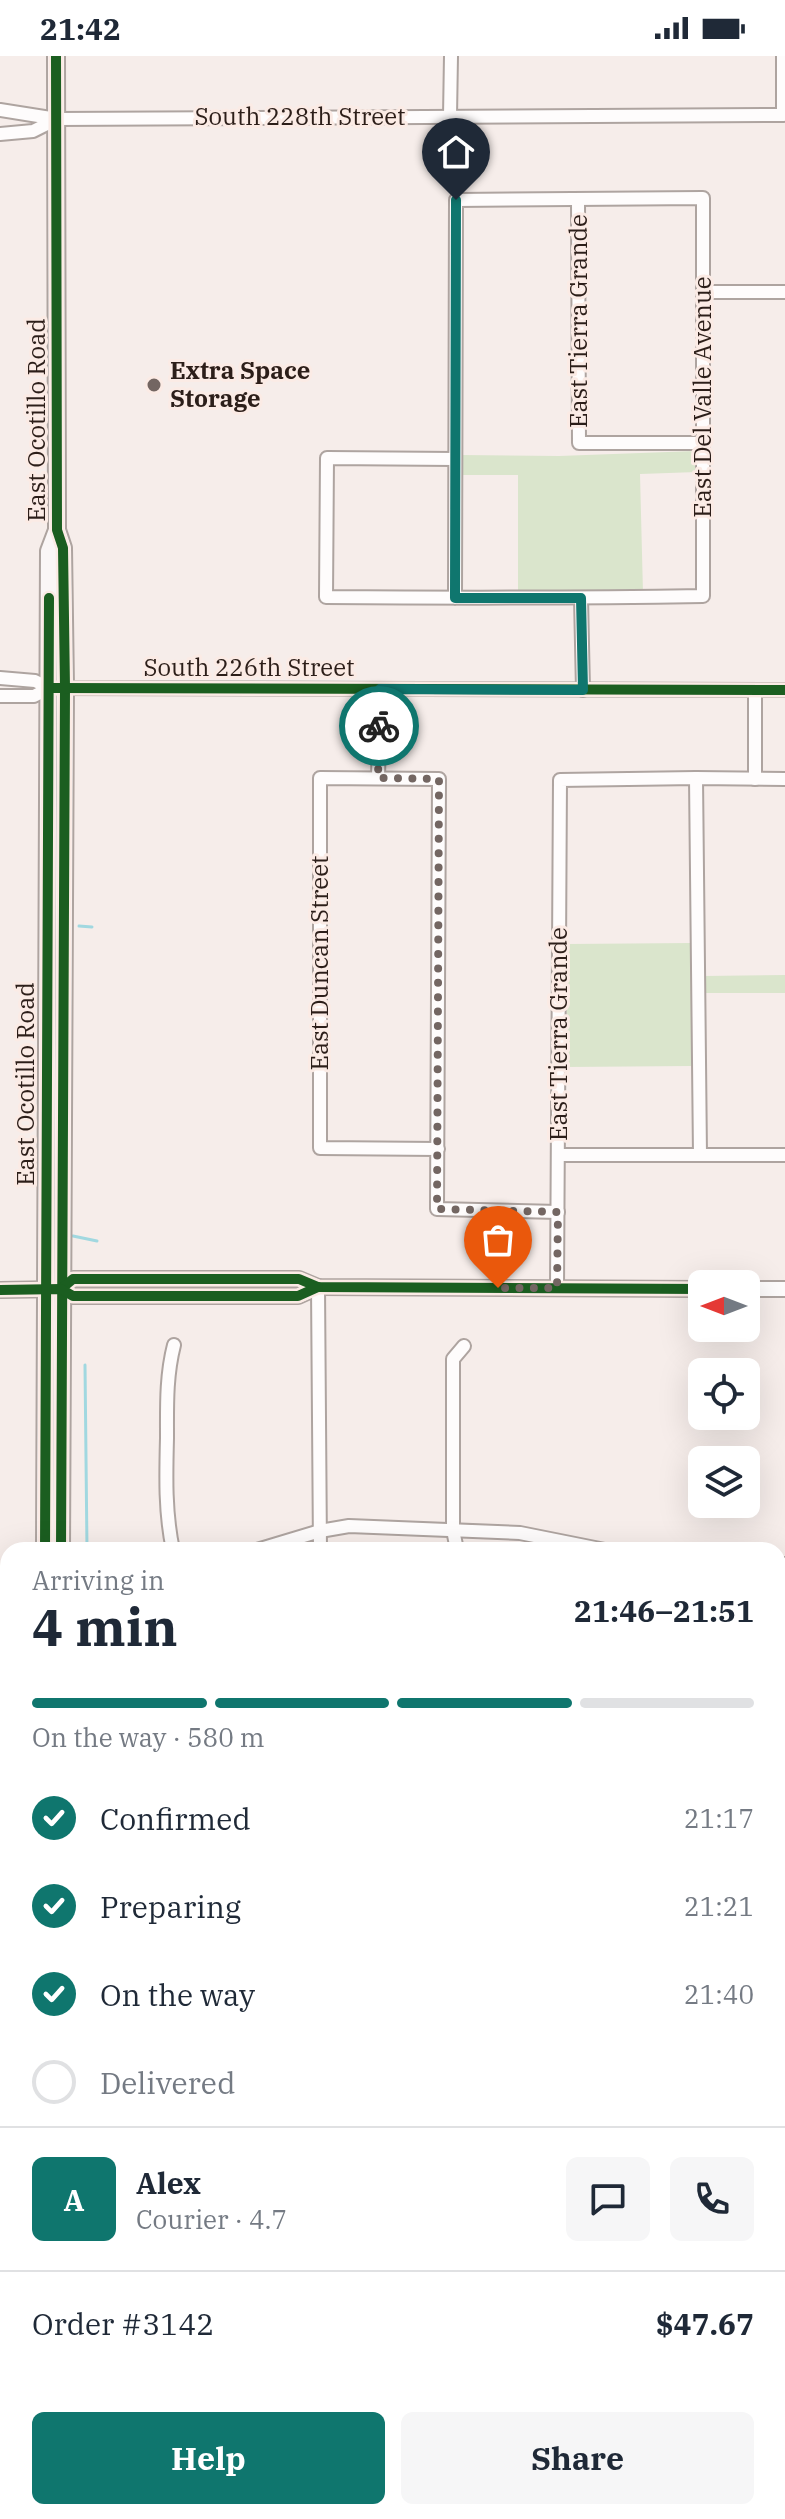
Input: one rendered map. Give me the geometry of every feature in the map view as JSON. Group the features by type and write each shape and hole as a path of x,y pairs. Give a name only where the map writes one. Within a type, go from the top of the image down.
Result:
{"main road":[{"name":"East Ocotillo Road","path":"45,1542 53,1289 57,688 49,551 57,530 56,56"},
{"name":"East Ocotillo Road","path":"53,1289 61,1542"}],"street":[{"path":"450,116 451,56"},
{"path":"783,56 783,115"},
{"name":"South 228th Street","path":"0,110 57,119 783,115"},
{"name":"South 228th Street","path":"0,134 33,131 57,119"},
{"name":"East Del Valle Avenue","path":"578,199 703,198 703,596 581,598"},
{"path":"455,598 456,200 578,199"},
{"name":"East Tierra Grande","path":"578,199 579,443 703,443"},
{"path":"703,292 785,292"},
{"path":"455,459 327,458 326,597 581,598 583,690"},
{"path":"0,678 35,681 57,688"},
{"path":"0,696 34,696 57,688"},
{"name":"South 226th Street","path":"57,688 785,690"},
{"path":"380,689 378,778 439,779 437,1209 558,1212"},
{"path":"755,690 755,779"},
{"name":"East Duncan Street","path":"378,778 320,778 320,1148 438,1149"},
{"path":"700,1155 696,778 785,779"},
{"name":"East Tierra Grande","path":"557,1288 560,780 696,778"},
{"path":"559,1155 785,1155"},
{"path":"318,1287 320,1542"},
{"path":"0,1290 53,1289 73,1296 298,1296 318,1287 688,1289"},
{"path":"760,1289 785,1289"},
{"path":"172,1542 166,1479 168,1369 174,1345"},
{"path":"455,1542 453,1359 464,1346"},
{"path":"284,1542 349,1526 520,1533 565,1542"}],"green space":[{"path":"695,451 697,472 640,474 643,593 518,591 518,475 461,475 461,455 559,456"},
{"path":"692,943 691,1066 566,1067 567,944"},
{"path":"785,975 785,993 704,993 704,976"}],"waterway":[{"path":"79,926 92,927"},
{"path":"73,1236 97,1241"},
{"path":"85,1365 87,1542"}],"cycle path":[{"path":"56,56 57,530 63,548 65,688 61,1542"},
{"path":"45,1542 49,598"},
{"path":"53,688 785,690"},
{"path":"61,1289 73,1279 299,1279 318,1287 688,1289"},
{"path":"0,1290 61,1289 73,1296 298,1296 318,1287"}],"way so far":[{"path":"379,726 378,778 439,779 437,1209 558,1212 557,1288 498,1288"}],"place":[{"name":"Extra Space Storage","path":"154,385"}],"route":[{"path":"379,726 380,689 583,690 581,598 455,598 456,200"}]}
